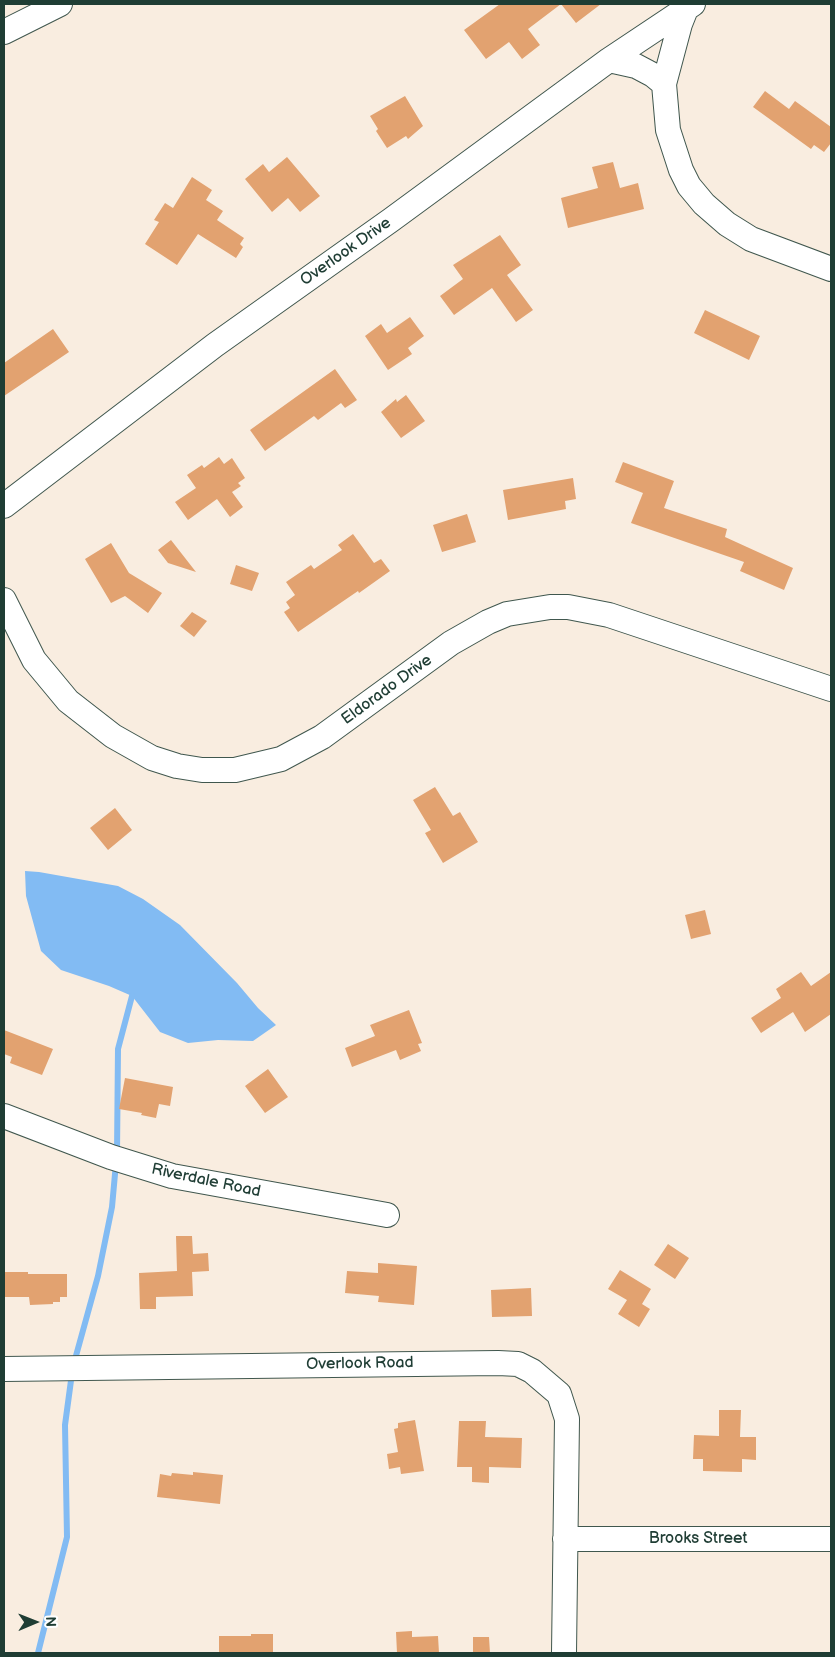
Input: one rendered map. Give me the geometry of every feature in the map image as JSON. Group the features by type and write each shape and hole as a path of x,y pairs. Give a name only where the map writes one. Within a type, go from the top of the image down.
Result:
{"street":[{"path":"4,32 60,4"},
{"path":"690,6 680,24 664,84 668,130 680,170 704,204 727,224 752,239 831,269"},
{"name":"Overlook Drive","path":"4,506 215,345 392,220 609,60 690,6"},
{"path":"609,60 636,66 653,75 664,84"},
{"name":"Eldorado Drive","path":"4,600 34,660 68,700 113,736 152,758 177,766 202,770 235,770 281,759 322,737 451,643 480,626 507,614 550,608 568,607 609,615 831,689"},
{"name":"Riverdale Road","path":"4,1116 111,1157 172,1176 387,1215"},
{"name":"Overlook Road","path":"4,1369 498,1363 518,1364 532,1371 559,1394 567,1419 564,1653"},
{"name":"Brooks Street","path":"565,1539 831,1539"}],"water":[{"path":"25,871 118,886 143,899 180,925 276,1025 253,1041 218,1040 188,1043 160,1032 132,996 61,970 41,951 26,896"}],"building":[{"path":"500,4 561,4 528,29 540,45 522,59 509,42 486,59 464,30"},
{"path":"561,4 601,4 576,23"},
{"path":"765,91 789,109 795,101 831,127 831,143 824,152 814,145 811,149 753,107"},
{"path":"405,96 423,126 408,139 406,136 387,148 376,131 378,129 370,116"},
{"path":"287,157 320,196 300,212 288,198 272,212 245,179 263,164 269,172"},
{"path":"613,162 620,188 638,183 644,209 568,228 561,198 598,188 592,167"},
{"path":"192,177 212,190 206,200 223,211 217,220 244,238 240,244 243,247 236,258 198,234 177,265 145,244 159,222 154,220 165,203 173,208"},
{"path":"500,235 521,265 507,275 533,310 516,322 492,288 454,315 440,296 463,279 453,265"},
{"path":"705,310 760,336 749,360 694,333"},
{"path":"410,317 424,336 408,348 412,354 388,370 365,336 381,324 387,333"},
{"path":"53,329 69,352 4,396 4,363"},
{"path":"335,369 357,400 345,408 341,403 318,420 314,416 265,451 250,430"},
{"path":"406,395 425,421 401,438 381,412 396,399 397,402"},
{"path":"219,457 224,464 232,458 245,478 238,483 241,486 232,492 243,507 230,517 217,499 188,520 175,502 196,488 187,475 202,465 204,468"},
{"path":"623,462 674,481 664,508 727,529 725,537 793,568 784,590 740,571 744,562 631,523 643,493 615,482"},
{"path":"573,478 576,499 565,501 566,509 508,520 503,490"},
{"path":"467,514 476,542 442,552 433,525"},
{"path":"353,534 374,563 381,559 390,571 298,632 284,612 290,608 286,602 295,595 286,582 311,565 314,569 342,550 338,545"},
{"path":"171,540 196,572 168,563 158,550"},
{"path":"111,543 129,573 162,593 148,613 125,596 111,603 85,559"},
{"path":"236,565 259,573 252,591 230,584"},
{"path":"192,612 207,621 194,637 180,626"},
{"path":"435,787 453,816 460,812 478,842 443,863 425,833 431,830 413,800"},
{"path":"115,808 132,830 108,850 90,828"},
{"path":"705,910 711,934 691,939 685,915"},
{"path":"801,972 811,986 831,972 831,1014 805,1032 793,1012 761,1033 751,1018 781,998 776,989"},
{"path":"409,1010 422,1043 418,1044 421,1051 400,1060 396,1050 352,1067 345,1048 375,1036 370,1025"},
{"path":"4,1030 53,1049 42,1075 10,1063 12,1057 4,1054"},
{"path":"268,1069 288,1097 265,1113 245,1086"},
{"path":"125,1078 173,1087 170,1106 159,1104 156,1118 141,1115 142,1113 119,1109"},
{"path":"176,1236 192,1236 193,1254 208,1253 209,1271 192,1272 193,1296 156,1297 156,1309 140,1309 139,1273 177,1271"},
{"path":"668,1244 689,1258 675,1279 654,1265"},
{"path":"378,1263 417,1266 414,1305 378,1302 379,1296 345,1293 347,1271 378,1273"},
{"path":"620,1270 651,1289 642,1304 650,1309 639,1327 618,1314 627,1300 608,1289"},
{"path":"4,1272 67,1274 67,1297 60,1297 60,1302 53,1302 53,1304 30,1305 29,1297 4,1297"},
{"path":"531,1288 532,1316 492,1317 491,1290"},
{"path":"719,1410 741,1410 740,1437 756,1437 756,1460 742,1459 742,1472 703,1471 703,1459 693,1459 694,1435 719,1436"},
{"path":"415,1420 424,1471 401,1474 400,1467 389,1469 387,1454 398,1452 394,1429 398,1428 398,1423"},
{"path":"459,1421 486,1421 485,1437 522,1438 521,1468 489,1467 489,1483 472,1482 472,1467 457,1467"},
{"path":"193,1472 223,1475 220,1504 157,1497 160,1474 171,1476 172,1473 193,1475"},
{"path":"412,1631 412,1637 438,1636 439,1653 397,1653 396,1632"},
{"path":"251,1634 273,1634 273,1653 219,1653 219,1636 251,1636"},
{"path":"473,1637 489,1637 490,1653 473,1653"}],"waterway":[{"path":"117,1153 118,1049 132,996"},
{"path":"74,1363 98,1276 112,1207 116,1163"},
{"path":"38,1653 67,1537 65,1425 72,1373"}]}
